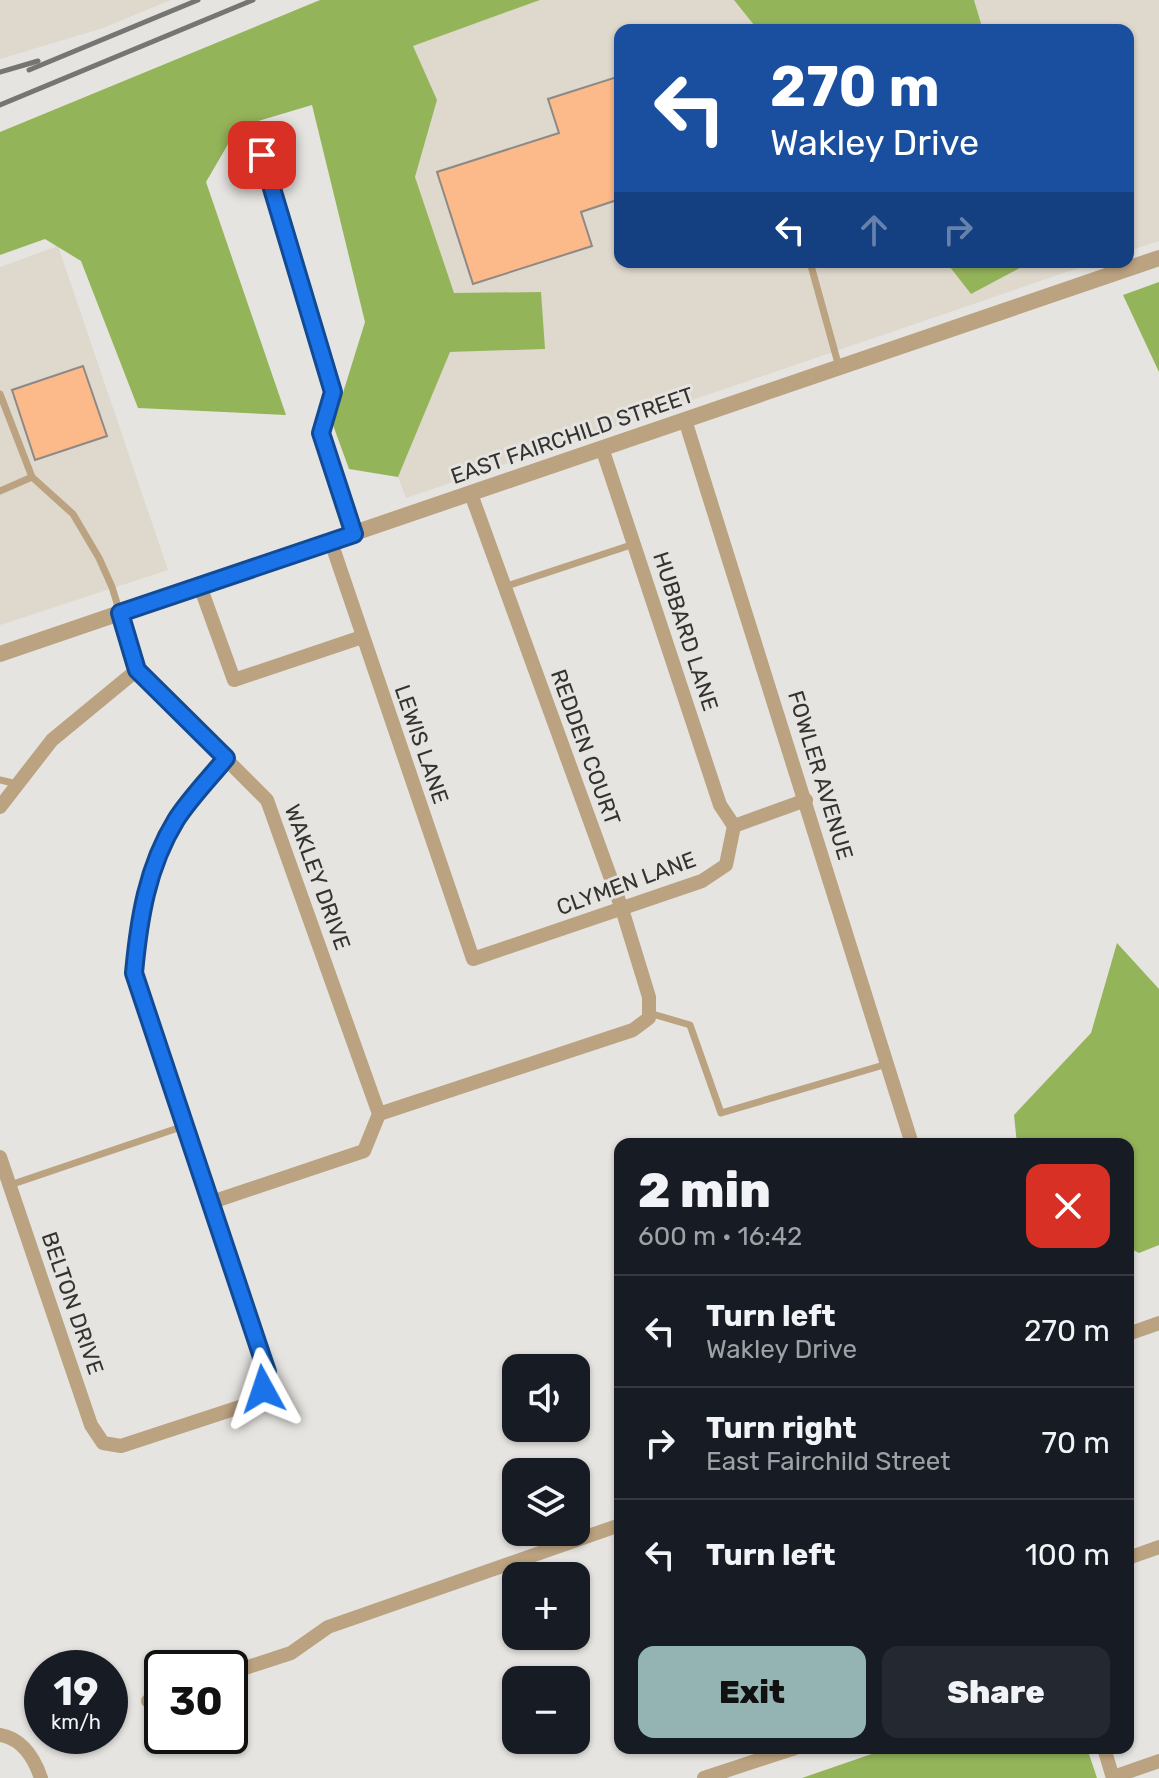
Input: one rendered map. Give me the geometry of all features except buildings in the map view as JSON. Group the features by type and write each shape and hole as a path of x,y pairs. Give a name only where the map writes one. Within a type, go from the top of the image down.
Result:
{"street":[{"name":"EAST FAIRCHILD STREET","path":"1134,267 1159,258"},
{"name":"EAST FAIRCHILD STREET","path":"0,654 1130,268"},
{"name":"FOWLER AVENUE","path":"685,420 910,1138"},
{"name":"HUBBARD LANE","path":"602,448 720,805 734,826"},
{"name":"REDDEN COURT","path":"471,494 622,909 649,997 649,1015"},
{"name":"LEWIS LANE","path":"331,542 473,959"},
{"path":"200,586 234,680 362,637"},
{"name":"WAKLEY DRIVE","path":"120,613 137,670 267,800 379,1114"},
{"path":"0,807 52,740 137,670"},
{"path":"226,758 176,820 154,865 139,914 134,973 212,1202 364,1151 379,1114 633,1030 649,1015"},
{"path":"734,826 806,800"},
{"name":"CLYMEN LANE","path":"473,959 702,881 726,865 734,826"},
{"name":"BELTON DRIVE","path":"0,1157 91,1425 103,1443 121,1446 246,1405 263,1389 267,1372 212,1202"},
{"path":"1134,1332 1159,1323"},
{"path":"248,1667 291,1653 328,1627 614,1527"},
{"path":"1134,1556 1159,1547"},
{"path":"0,1735 11,1737 34,1757 41,1778"},
{"path":"704,1778 777,1754"},
{"path":"1106,1754 1113,1778 1159,1761"}],"lane":[{"path":"262,155 333,392 321,433 354,534"},
{"path":"812,268 839,367"},
{"path":"0,394 32,477 73,514 99,558 120,613"},
{"path":"0,491 32,477"},
{"path":"504,587 634,544"},
{"path":"0,780 17,784"},
{"path":"649,1015 690,1025 721,1113 887,1064"},
{"path":"10,1186 186,1125"}],"shaded area":[{"path":"0,0 171,0 103,28 0,59"},
{"path":"540,0 734,0 753,24 614,24 614,268 951,268 971,294 1020,268 1078,268 406,498 398,477 450,352 544,349 540,292 454,294 415,177 437,100 412,46"},
{"path":"974,0 1159,0 1159,241 1134,249 1134,24 981,24"},
{"path":"58,246 168,570 0,625 0,267"}],"green space":[{"path":"320,0 540,0 413,46 437,100 415,177 454,293 541,292 545,349 450,352 398,477 349,469 333,425 365,322 312,105 238,127 206,182 286,415 138,408 81,261 45,239 0,255 0,132"},
{"path":"734,0 974,0 981,24 753,24"},
{"path":"951,268 1020,268 971,294"},
{"path":"1159,282 1159,372 1123,295"},
{"path":"1117,943 1159,989 1159,1245 1139,1253 1134,1250 1134,1138 1016,1138 1014,1115 1091,1033"},
{"path":"872,1754 1089,1754 1097,1778 802,1778"}],"railway":[{"path":"29,70 198,0"},
{"path":"0,105 253,0"},
{"path":"0,72 38,61"}],"route":[{"path":"262,155 333,392 321,433 354,534 120,613 137,670 226,758 176,820 154,865 139,914 134,973 267,1372 263,1389"}]}
